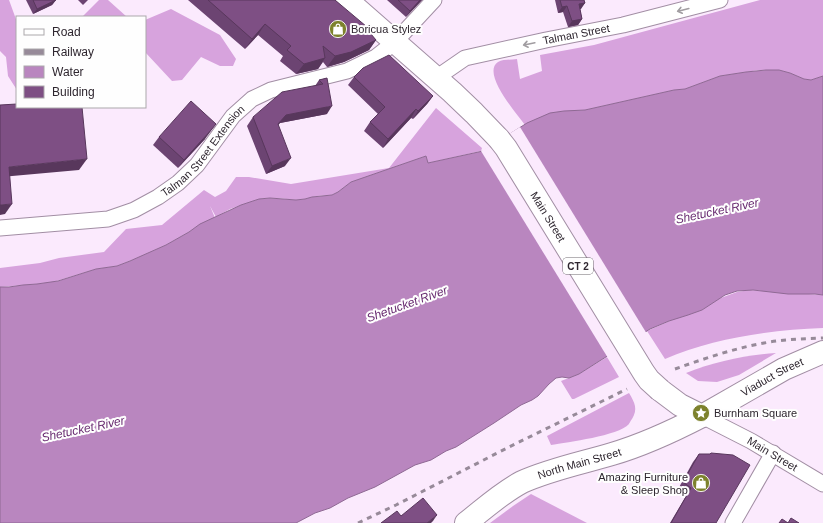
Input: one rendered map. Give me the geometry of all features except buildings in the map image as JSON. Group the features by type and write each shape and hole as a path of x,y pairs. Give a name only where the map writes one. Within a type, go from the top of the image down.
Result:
{"main road":[{"name":"Main Street","path":"347,0 474,113 506,148 644,373 660,390 680,405 702,416"},
{"name":"Viaduct Street","path":"702,416 792,365 823,352"},
{"name":"North Main Street","path":"466,523 502,495 523,482 551,471 614,454 636,446 702,416"}],"street":[{"name":"Talman Street Extension","path":"0,228 108,219 134,210 158,197 178,183 197,165 233,116 252,99 271,90 347,71 376,57 395,42 434,0"},
{"name":"Talman Street","path":"436,78 465,58 623,25 720,0"},
{"name":"Main Street","path":"702,416 738,433 823,484"},
{"path":"733,523 773,453"}],"shaded area":[{"path":"0,0 9,0 16,19 16,88 8,76 6,57 0,51"},
{"path":"99,0 108,0 126,16 83,16"},
{"path":"760,0 823,0 823,76 811,80 779,70 759,70 720,76 685,89 674,90 585,110 558,112 525,125 502,94 494,75 494,67 502,60 517,59 520,79 542,71 540,55 594,45"},
{"path":"171,9 220,35 236,59 233,66 220,66 201,57 182,80 172,81 146,53 146,20"},
{"path":"436,108 482,148 481,151 428,163 426,156 351,182 332,195 296,200 264,198 230,209 216,217 210,206 215,218 166,245 117,266 96,269 50,283 0,287 0,268 104,252 126,229 162,225 204,190 215,197 226,191 236,177 249,177 291,184 389,168"},
{"path":"750,290 823,295 823,328 742,336 722,340 665,359 647,331 674,319 702,310 718,299 737,292"},
{"path":"776,353 739,375 717,382 698,381 686,373 730,360 753,355"},
{"path":"607,357 619,377 572,399 561,381 579,374"},
{"path":"629,393 634,403 635,412 629,424 623,428 615,432 592,438 551,445 547,436"},
{"path":"531,494 587,523 490,523"}],"water":[{"name":"Shetucket River","path":"766,70 779,70 811,80 823,76 823,295 788,294 753,290 737,291 725,295 702,310 650,329 579,374 569,378 556,378 538,396 521,405 456,447 431,460 415,465 375,487 348,498 330,508 315,513 296,523 0,523 0,287 58,281 96,269 117,266 166,245 200,224 241,205 259,199 270,198 296,200 332,195 351,182 426,156 428,163 483,151 527,123 550,113 585,110 674,90 685,89 720,76"}],"pier":[{"path":"520,127 647,334 608,358 481,151"}],"railway":[{"path":"675,369 722,353 758,344 783,340 823,338"},
{"path":"358,523 627,389"}],"place":[{"name":"Boricua Stylez","path":"338,29"},
{"name":"Burnham Square","path":"701,413"},
{"name":"Amazing Furniture & Sleep Shop","path":"701,483"}]}
